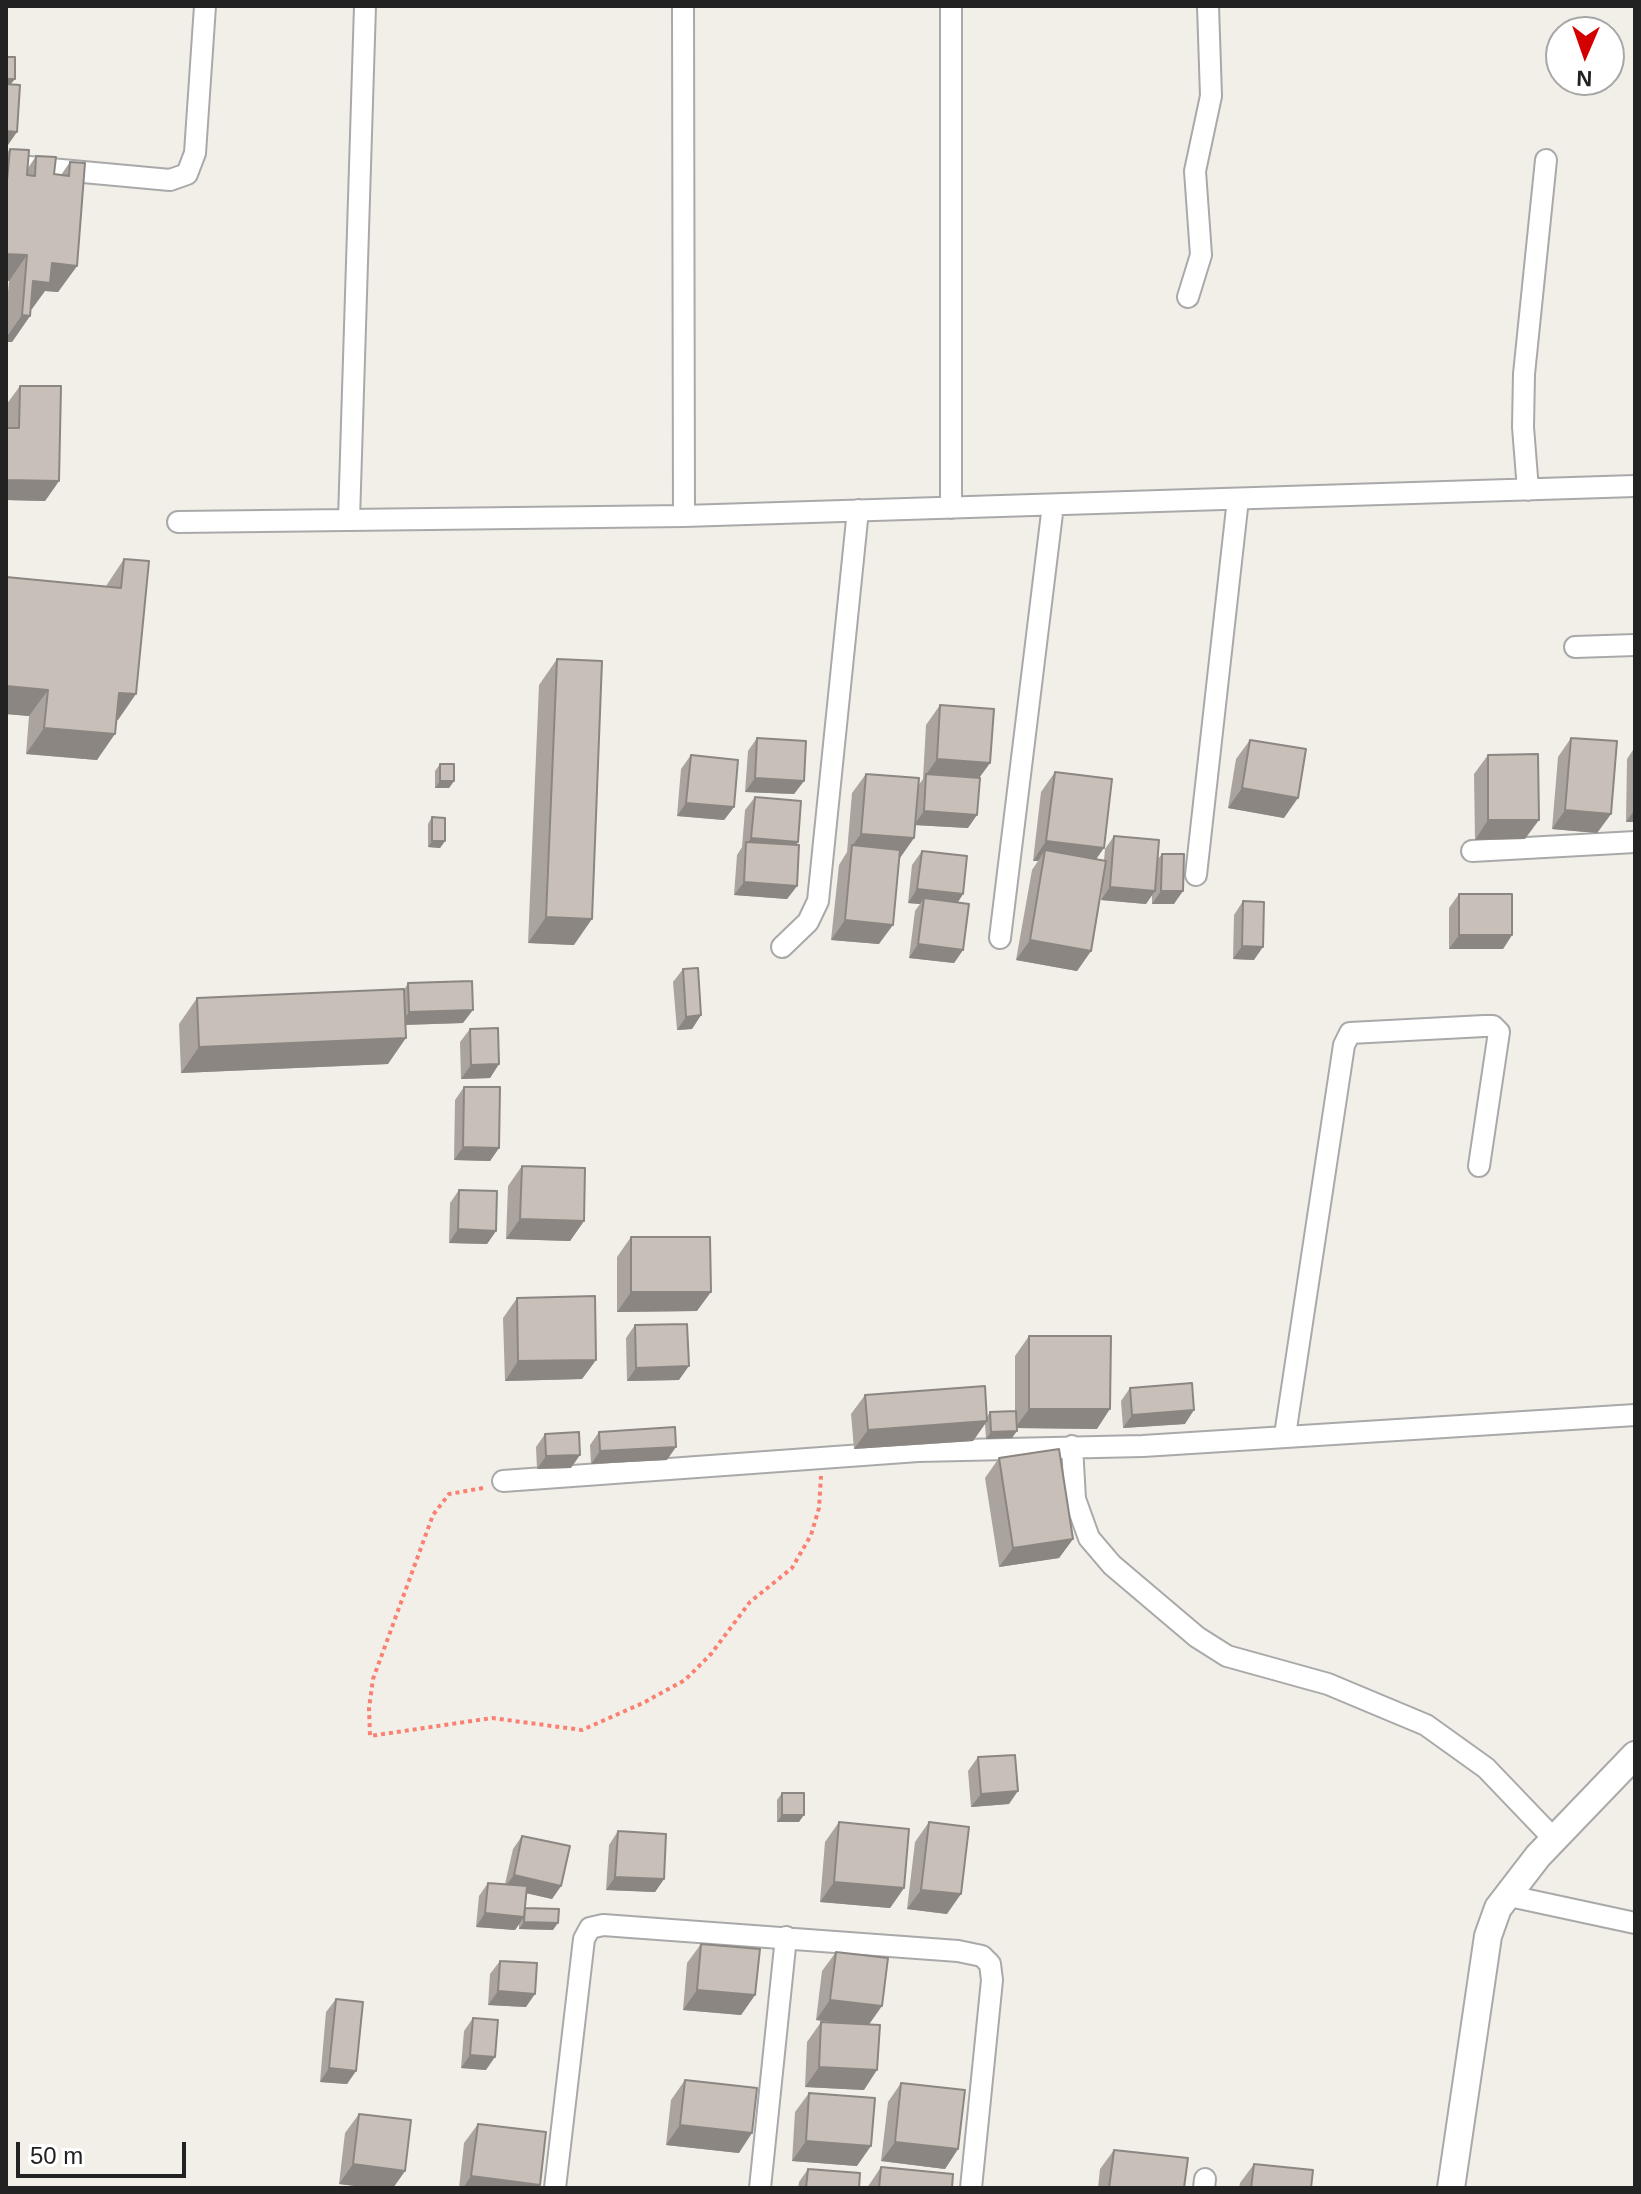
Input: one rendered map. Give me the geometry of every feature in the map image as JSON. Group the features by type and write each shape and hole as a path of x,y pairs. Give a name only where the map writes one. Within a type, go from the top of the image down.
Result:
{"street":[{"path":"13,166 170,180 184,178 190,171 195,153 205,6"},
{"path":"349,519 365,6"},
{"path":"683,6 684,516"},
{"path":"951,6 951,508"},
{"path":"1188,297 1201,255 1195,171 1211,96 1208,6"},
{"path":"1528,490 1523,427 1524,374 1546,160"},
{"path":"178,522 684,516 1635,486"},
{"path":"1196,875 1238,499"},
{"path":"1000,938 1053,505"},
{"path":"782,947 808,922 818,901 858,510"},
{"path":"1575,647 1635,645"},
{"path":"1472,851 1635,842"},
{"path":"1285,1435 1344,1045 1350,1033 1484,1026 1493,1026 1499,1032 1479,1166"},
{"path":"503,1481 822,1458 1072,1446 1143,1446 1635,1415"},
{"path":"1072,1446 1075,1499 1089,1538 1112,1565 1197,1637 1227,1656 1328,1684 1426,1725 1486,1768 1554,1839"},
{"path":"1451,2188 1488,1936 1505,1895 1635,1755"},
{"path":"1505,1895 1635,1923"},
{"path":"555,2188 587,1931 603,1925 958,1951 987,1959 992,1972 990,2006 971,2188"},
{"path":"760,2188 786,1937"}],"path":[{"path":"503,1481 473,1491 449,1494 433,1515 373,1679 369,1708 370,1736 492,1718 582,1730 685,1680 711,1654 750,1602 792,1568 811,1535 819,1508 822,1458"}],"building":[{"path":"6,57 15,57 15,79 6,79"},
{"path":"6,84 20,85 17,132 6,131"},
{"path":"10,149 29,150 27,175 35,176 36,156 56,157 54,174 69,176 70,162 85,163 77,266 52,263 50,283 33,281 30,316 22,315 27,255 6,254"},
{"path":"20,386 61,386 59,481 6,480 6,428 19,428"},
{"path":"124,559 149,561 136,694 119,693 115,734 44,728 48,690 6,686 6,577 121,588"},
{"path":"557,659 602,661 592,919 546,917"},
{"path":"940,705 994,709 990,763 937,759"},
{"path":"757,738 806,741 804,781 755,778"},
{"path":"1571,738 1617,741 1611,814 1565,810"},
{"path":"1250,740 1306,749 1298,798 1242,788"},
{"path":"1538,754 1539,820 1488,820 1488,755"},
{"path":"691,755 738,760 734,807 686,803"},
{"path":"440,764 454,764 454,781 440,781"},
{"path":"1055,772 1112,779 1104,848 1046,841"},
{"path":"866,774 919,778 914,838 861,834"},
{"path":"926,774 980,778 977,815 924,811"},
{"path":"755,797 801,801 798,842 751,838"},
{"path":"432,817 445,818 445,841 432,841"},
{"path":"1114,836 1159,840 1155,891 1110,887"},
{"path":"746,842 799,845 797,886 744,882"},
{"path":"852,845 900,850 893,925 845,920"},
{"path":"1045,850 1106,861 1091,951 1030,940"},
{"path":"922,851 967,856 963,894 917,889"},
{"path":"1162,854 1184,854 1183,891 1161,891"},
{"path":"1459,894 1512,894 1512,935 1459,935"},
{"path":"924,898 969,904 963,950 918,944"},
{"path":"1243,901 1264,902 1263,947 1242,946"},
{"path":"698,968 701,1015 686,1017 683,969"},
{"path":"472,981 473,1010 409,1012 408,983"},
{"path":"404,989 406,1038 199,1047 197,998"},
{"path":"498,1028 499,1064 471,1065 470,1029"},
{"path":"464,1087 500,1087 499,1148 463,1147"},
{"path":"522,1166 585,1168 584,1221 520,1219"},
{"path":"459,1190 497,1191 496,1231 458,1229"},
{"path":"631,1237 710,1237 711,1292 631,1292"},
{"path":"595,1296 596,1360 518,1361 517,1298"},
{"path":"687,1324 689,1366 636,1368 635,1325"},
{"path":"1029,1336 1111,1336 1110,1409 1029,1409"},
{"path":"1192,1383 1194,1410 1132,1415 1130,1388"},
{"path":"985,1386 987,1421 868,1430 865,1395"},
{"path":"1016,1411 1017,1431 991,1432 990,1412"},
{"path":"675,1427 676,1447 600,1451 599,1432"},
{"path":"579,1432 580,1455 546,1456 545,1434"},
{"path":"1059,1449 1073,1539 1013,1548 999,1458"},
{"path":"1015,1755 1018,1791 981,1794 978,1757"},
{"path":"782,1793 804,1793 804,1815 782,1815"},
{"path":"839,1822 909,1829 904,1888 834,1882"},
{"path":"929,1822 969,1827 961,1894 921,1890"},
{"path":"618,1831 666,1834 664,1879 615,1877"},
{"path":"522,1836 570,1846 561,1886 514,1875"},
{"path":"488,1883 527,1886 524,1917 485,1913"},
{"path":"525,1908 559,1909 558,1923 524,1922"},
{"path":"701,1944 760,1949 755,1995 697,1990"},
{"path":"836,1952 888,1958 882,2006 830,2000"},
{"path":"500,1961 537,1963 535,1994 498,1991"},
{"path":"336,1999 363,2002 356,2071 329,2068"},
{"path":"473,2018 498,2020 495,2057 470,2055"},
{"path":"821,2022 880,2025 877,2070 819,2067"},
{"path":"685,2080 757,2088 752,2133 680,2125"},
{"path":"901,2083 965,2090 958,2149 895,2142"},
{"path":"809,2093 875,2098 871,2146 806,2141"},
{"path":"359,2114 411,2120 405,2171 353,2164"},
{"path":"478,2124 546,2132 540,2185 471,2176"},
{"path":"1114,2150 1188,2158 1184,2188 1109,2188"},
{"path":"1254,2164 1313,2170 1311,2188 1251,2188"},
{"path":"881,2167 953,2174 952,2188 879,2188"},
{"path":"808,2169 860,2173 859,2188 806,2188"}]}
